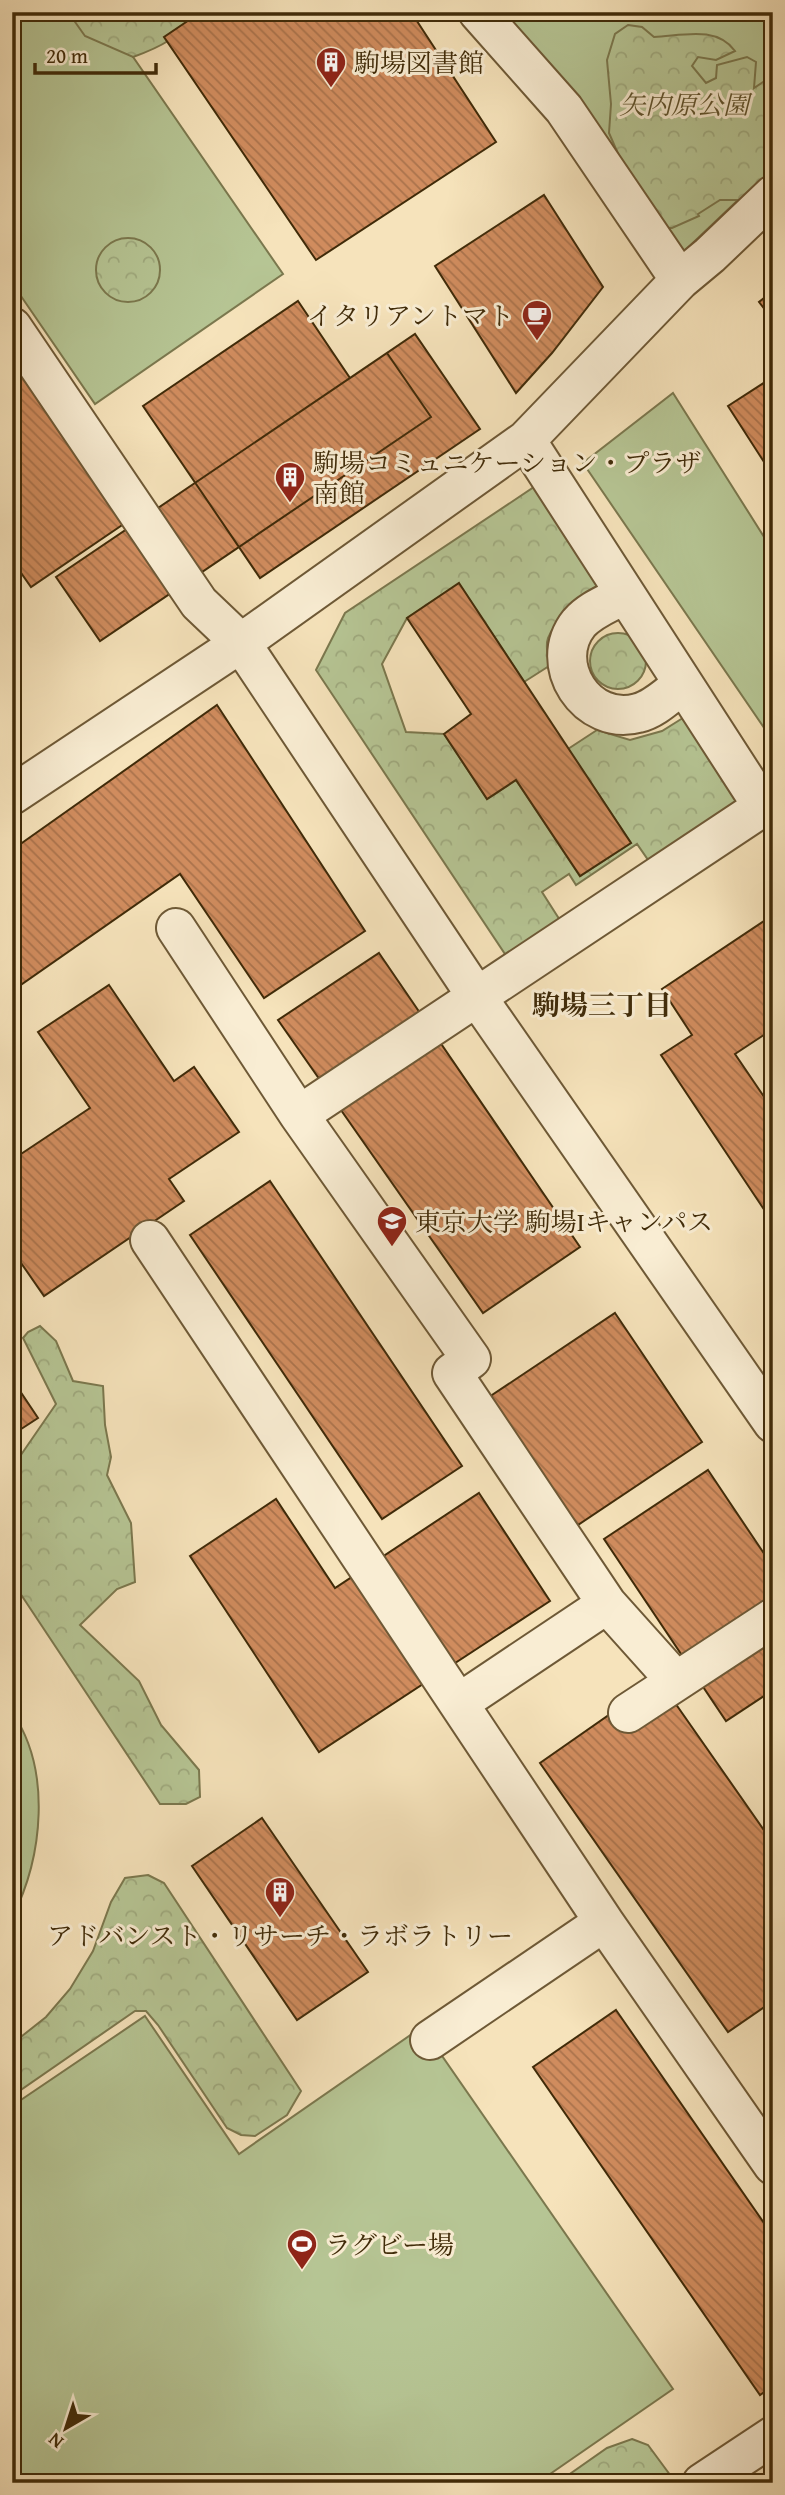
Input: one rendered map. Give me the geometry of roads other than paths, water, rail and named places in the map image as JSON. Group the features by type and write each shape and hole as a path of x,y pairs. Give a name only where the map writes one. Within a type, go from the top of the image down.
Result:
{"lane":[{"path":"478,12 564,109 680,280"},
{"path":"12,795 241,643 526,440 680,280 773,195"},
{"path":"12,327 199,603 241,643 477,997 773,1423"},
{"path":"299,1115 768,804 683,684 526,440"},
{"path":"625,594 594,610 580,622 571,637 567,654 569,672 576,689 587,702 603,711 620,715 637,713 654,706 683,684"},
{"path":"176,928 299,1115 471,1359 452,1373 607,1604 676,1681"},
{"path":"150,1240 604,1922 773,2165"},
{"path":"459,1703 607,1604"},
{"path":"628,1713 773,1618"},
{"path":"430,2039 604,1922"},
{"path":"702,2483 773,2436"}],"place":[{"name":"駒場図書館","path":"331,89"},
{"name":"イタリアントマト","path":"537,342"},
{"name":"駒場コミュニケーション・プラザ 南館","path":"290,504"},
{"name":"東京大学 駒場Ⅰキャンパス","path":"392,1248"},
{"name":"アドバンスト・リサーチ・ラボラトリー","path":"280,1919"},
{"name":"ラグビー場","path":"302,2271"}],"district":[{"name":"駒場三丁目","path":"602,1004"}],"park label":[{"name":"矢内原公園","path":"684,104"}]}
